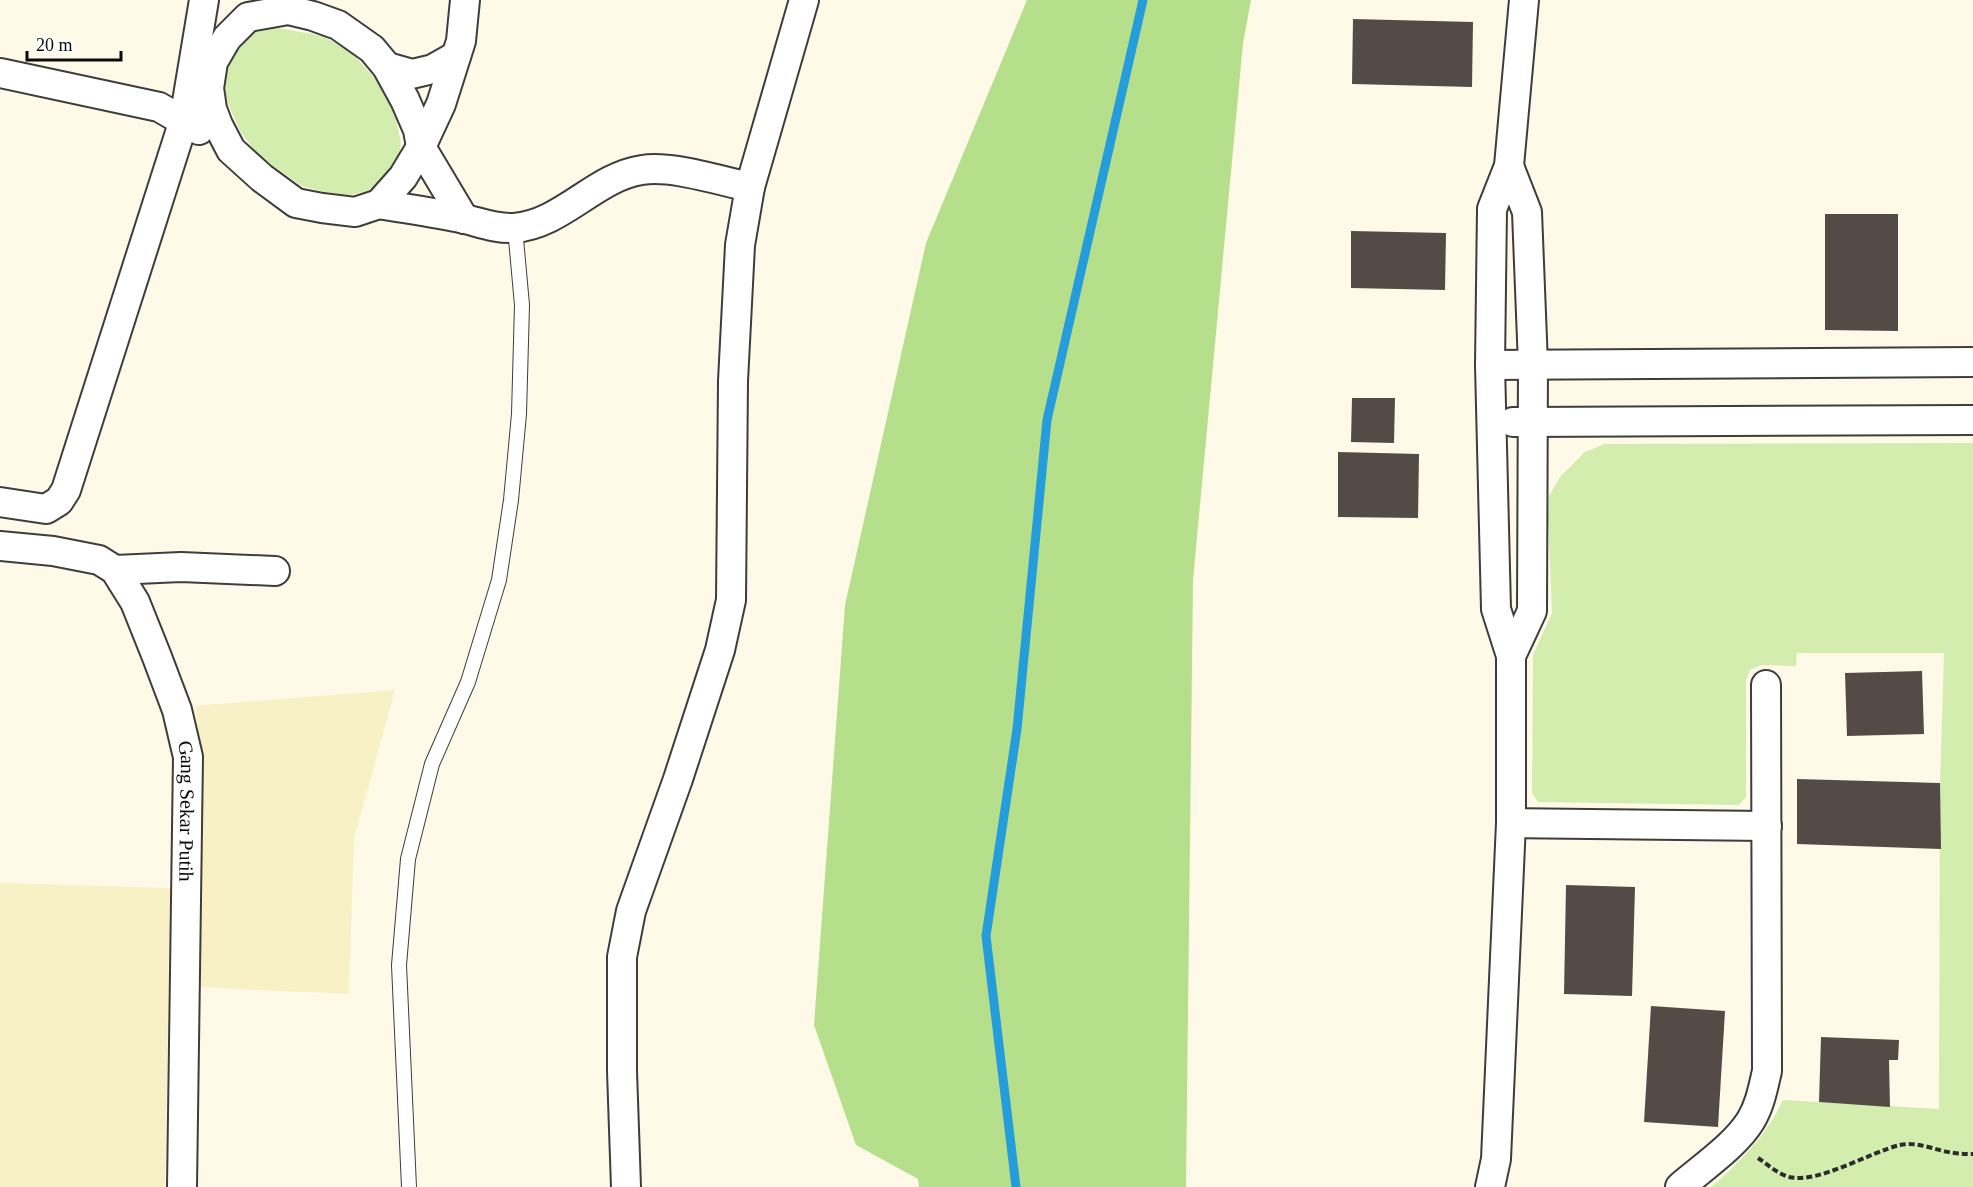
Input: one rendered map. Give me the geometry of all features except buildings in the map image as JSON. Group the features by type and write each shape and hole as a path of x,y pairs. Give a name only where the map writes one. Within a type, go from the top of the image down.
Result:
{"street":[{"path":"0,502 46,508 59,501 66,490 184,120 204,0"},
{"path":"218,0 248,17"},
{"path":"387,67 412,74 433,69 458,49 465,0"},
{"path":"379,204 403,177 421,147 441,104 458,49 481,0"},
{"path":"626,1187 622,1071 622,957 631,911 678,779 720,650 731,600 732,381 740,245 750,187 804,0"},
{"path":"1490,1187 1496,1159 1511,823 1511,656 1496,609 1490,365 1492,209 1509,166 1524,0"},
{"path":"159,107 190,84 213,62 227,38 248,17 288,10 338,25 372,49 387,67 418,130 421,147 464,219"},
{"path":"213,62 209,88 212,109 231,150"},
{"path":"0,73 159,107 231,150 262,178 296,202 322,208 355,212 379,204 464,219 489,226 515,228 544,220 611,181 642,170 667,169 750,187"},
{"path":"1509,166 1527,213 1533,365 1532,611 1511,656"},
{"path":"1490,365 1973,362"},
{"path":"1491,423 1973,420"},
{"path":"0,546 65,553 99,560 115,570 181,567 275,571"},
{"name":"Gang Sekar Putih","path":"115,570 135,602 158,657 177,710 188,758 182,1187"},
{"path":"1680,1187 1734,1140 1750,1121 1761,1099 1767,1071 1766,685"},
{"path":"1511,823 1767,826"}],"lane":[{"path":"409,1187 399,965 408,858 432,764 468,682 499,580 511,500 519,414 522,305 515,228"}],"path":[{"path":"1734,1140 1769,1166 1790,1177 1828,1172 1902,1144 1973,1154"}],"shaded area":[{"path":"395,690 354,839 349,994 197,987 203,770 195,706"},
{"path":"0,883 170,888 165,1187 0,1187"}],"green space":[{"path":"1027,0 1251,0 1243,43 1193,580 1186,1187 919,1187 918,1179 856,1145 814,1025 845,605 926,243"},
{"path":"272,27 323,36 351,52 379,83 394,109 401,143 399,160 384,183 350,195 302,186 258,155 240,131 229,106 223,84 230,61 245,36"},
{"path":"1973,443 1973,1187 1711,1187 1752,1147 1777,1113 1783,1100 1939,1109 1940,783 1944,653 1797,653 1796,666 1761,665 1750,670 1746,680 1746,797 1739,805 1538,802 1532,793 1533,655 1552,613 1549,496 1560,477 1585,452 1605,444"}],"waterway":[{"path":"1016,1187 986,936 1017,729 1047,420 1143,0"}]}
